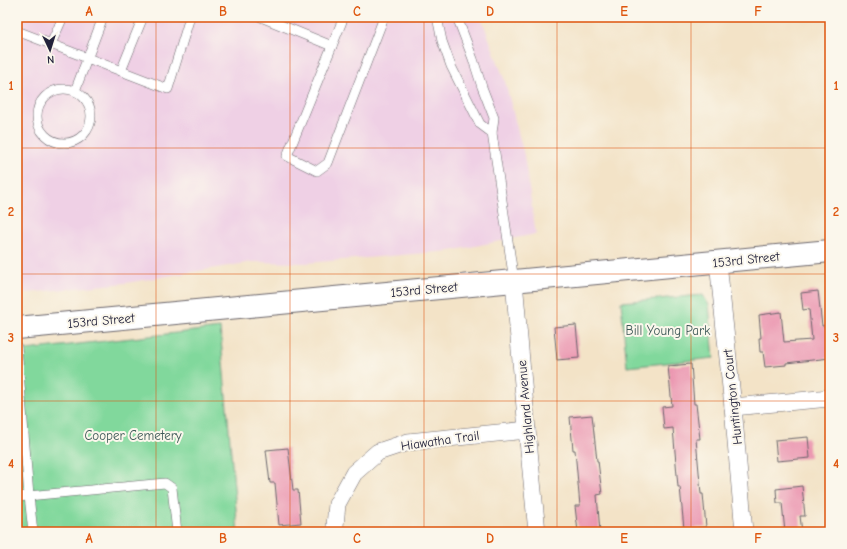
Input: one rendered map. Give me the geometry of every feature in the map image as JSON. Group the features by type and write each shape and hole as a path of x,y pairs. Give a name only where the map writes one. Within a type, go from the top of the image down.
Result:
{"street":[{"name":"153rd Street","path":"17,328 830,251"},
{"name":"Huntington Court","path":"718,262 744,532"},
{"name":"Highland Avenue","path":"514,281 537,532"},
{"path":"733,407 830,398"},
{"name":"Hiawatha Trail","path":"336,532 335,526 337,504 354,473 378,452 408,442 527,430"}],"lane":[{"path":"51,44 63,17"},
{"path":"75,91 103,17"},
{"path":"121,71 143,17"},
{"path":"17,31 168,89 190,17"},
{"path":"261,17 332,46"},
{"path":"344,17 287,156 317,170 328,163 384,17"},
{"path":"437,17 442,41 451,66 480,124 492,133"},
{"path":"456,17 494,118 492,133 514,281"},
{"path":"66,89 75,91 88,103 91,111 89,128 84,135 68,143 59,143 51,140 39,127 37,118 38,109 42,100 48,94 57,90 66,89"},
{"path":"17,347 34,532"},
{"path":"17,497 165,483 172,488 177,532"}],"shaded area":[{"path":"17,17 481,17 505,81 524,155 536,234 450,251 306,263 252,262 126,283 17,294"}],"green space":[{"name":"Bill Young Park","path":"703,295 709,305 714,358 627,367 621,302"},
{"name":"Cooper Cemetery","path":"220,328 238,532 17,532 17,351"}],"building":[{"path":"818,291 822,326 830,325 830,358 765,367 763,352 760,352 759,338 761,338 759,315 781,312 784,342 812,340 809,309 803,310 801,293"},
{"path":"576,325 579,358 557,360 554,327"},
{"path":"691,364 694,404 696,404 700,439 696,439 701,494 703,494 706,527 684,529 680,487 678,487 673,428 664,429 662,407 672,406 668,366"},
{"path":"592,415 602,494 597,495 600,532 578,532 575,506 580,506 575,450 573,450 570,417"},
{"path":"808,437 810,458 777,461 775,440"},
{"path":"288,448 293,490 298,490 301,523 279,525 275,483 270,483 266,450"},
{"path":"802,486 805,516 800,516 802,532 785,532 782,503 777,503 776,489"}]}
